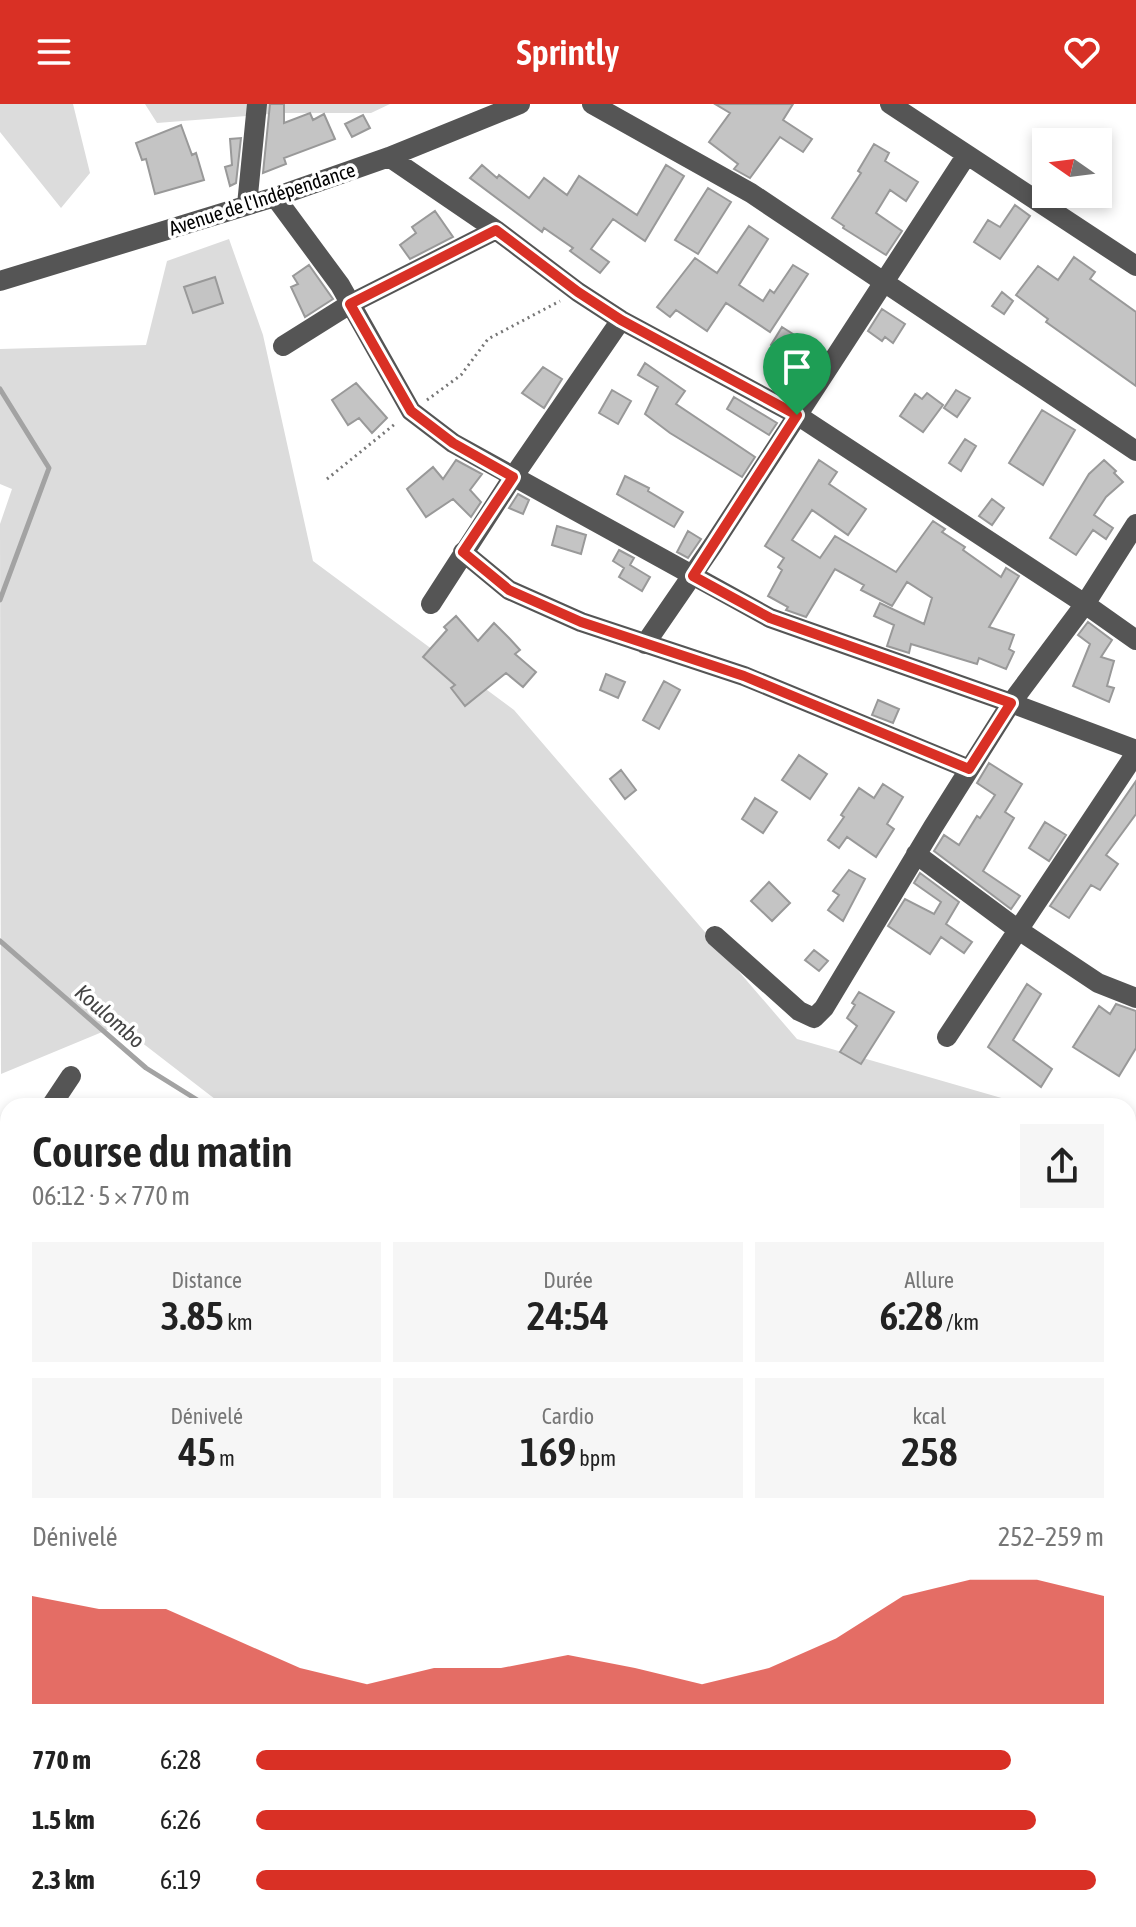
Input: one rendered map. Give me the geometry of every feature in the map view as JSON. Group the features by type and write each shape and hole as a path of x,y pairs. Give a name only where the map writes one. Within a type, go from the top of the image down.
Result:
{"street":[{"path":"247,205 257,104"},
{"name":"Avenue de l'Indépendance","path":"0,281 275,197 389,157 520,104"},
{"path":"592,104 751,193 1136,451"},
{"path":"890,104 1136,266"},
{"path":"645,644 693,576 966,156"},
{"path":"389,157 621,320 797,415 1136,640"},
{"path":"275,197 340,285 411,411 453,443 770,618 1011,703 1136,752 947,1037"},
{"path":"283,346 350,304 496,230"},
{"path":"431,604 513,477 621,320"},
{"path":"715,936 799,1011 814,1018 824,1008 1011,703 1085,604 1136,524"},
{"path":"463,552 509,590 581,622 744,676 969,769"},
{"path":"916,854 1017,929 1098,983 1136,998"},
{"path":"56,1098 71,1076"}],"path":[{"path":"327,479 461,375 488,339 578,292"}],"shaded area":[{"path":"0,104 73,104 90,173 61,208 0,132"},
{"path":"145,104 390,104 371,113 284,113 157,123"},
{"path":"229,239 263,335 313,561 514,710 797,1039 1001,1098 214,1098 119,1025 1,1074 0,524 12,489 0,484 0,349 146,345 167,261"}],"building":[{"path":"270,104 284,104 284,123 310,113 313,120 324,114 335,139 284,158 286,164 263,173"},
{"path":"715,104 793,104 783,120 812,139 803,152 780,137 750,178 734,169 738,164 709,142 730,113"},
{"path":"363,115 370,128 352,137 345,124"},
{"path":"181,125 192,155 196,153 204,180 155,194 146,159 142,160 136,143"},
{"path":"241,138 236,183 230,186 225,167 232,165 230,139"},
{"path":"874,144 889,153 885,161 918,182 906,201 890,190 876,213 902,231 886,255 832,218 861,173 858,171"},
{"path":"482,165 529,198 544,178 567,195 579,176 637,215 666,165 684,176 645,241 613,219 591,249 609,262 600,273 570,251 573,248 544,228 542,232 470,178"},
{"path":"708,188 731,202 698,254 675,240"},
{"path":"1015,205 1030,216 1000,259 974,242 988,220 1000,227"},
{"path":"435,211 453,237 410,259 400,245 416,233 412,227"},
{"path":"749,226 768,239 739,285 763,301 770,290 774,293 793,265 808,274 770,332 726,303 707,331 676,310 670,317 657,307 695,258 717,273"},
{"path":"1074,257 1095,272 1090,279 1136,312 1136,386 1046,322 1048,319 1016,295 1038,266 1058,280"},
{"path":"309,265 333,299 305,317 291,287 298,284 293,276"},
{"path":"215,277 223,303 193,313 184,287"},
{"path":"1002,292 1013,301 1004,314 992,306"},
{"path":"882,309 905,324 893,343 885,337 882,341 868,331"},
{"path":"782,327 804,341 793,359 771,345"},
{"path":"645,363 685,391 676,404 755,457 742,477 645,414 658,387 638,375"},
{"path":"543,367 562,379 544,408 522,393"},
{"path":"356,383 387,418 372,433 359,418 348,425 332,400"},
{"path":"612,390 631,401 618,424 599,413"},
{"path":"956,390 970,398 957,417 944,408"},
{"path":"927,393 943,405 923,432 900,416 915,394 922,399"},
{"path":"734,397 777,423 769,435 727,409"},
{"path":"1042,410 1075,430 1043,485 1009,463"},
{"path":"965,439 976,446 961,471 949,463"},
{"path":"456,460 482,474 470,490 481,502 471,517 453,499 426,517 407,489 433,467 443,479"},
{"path":"819,460 837,472 829,484 866,509 848,535 812,510 792,540 820,558 835,536 896,572 933,521 945,529 942,532 965,547 963,550 1001,577 1006,568 1019,576 989,627 1014,635 1009,649 1014,652 1006,669 979,658 977,664 911,644 909,653 887,646 894,625 874,616 880,603 924,624 932,598 907,582 892,606 861,590 864,585 835,569 806,617 786,610 788,607 768,596 782,570 778,567 784,558 765,546"},
{"path":"1104,460 1123,482 1106,497 1094,515 1113,528 1106,539 1093,530 1076,555 1050,538 1089,474"},
{"path":"625,476 649,488 648,491 683,512 674,527 617,494"},
{"path":"518,494 529,500 523,514 509,508"},
{"path":"992,499 1004,508 992,525 979,516"},
{"path":"557,526 586,535 581,554 552,545"},
{"path":"688,531 701,539 688,558 677,552"},
{"path":"619,550 634,558 630,565 650,577 642,591 619,577 624,568 613,561"},
{"path":"456,616 478,641 494,623 520,650 515,654 536,672 523,687 506,673 465,706 451,688 455,685 423,657 447,630 444,627"},
{"path":"1088,622 1112,640 1101,657 1114,661 1107,686 1114,688 1109,702 1073,686 1090,644 1078,635"},
{"path":"606,674 625,682 618,698 600,690"},
{"path":"664,681 680,690 659,729 643,720"},
{"path":"878,700 899,709 893,723 872,715"},
{"path":"799,755 827,774 810,799 782,780"},
{"path":"989,763 1022,784 1005,812 1014,818 983,871 1020,896 1011,909 934,851 944,835 959,845 995,795 977,783"},
{"path":"621,770 636,790 625,799 610,779"},
{"path":"1136,781 1136,814 1106,855 1118,864 1100,890 1091,885 1069,918 1050,906"},
{"path":"883,784 903,797 887,824 894,829 876,857 847,837 839,848 828,840 859,788 874,798"},
{"path":"755,798 777,812 763,833 742,819"},
{"path":"1045,822 1066,835 1049,861 1029,848"},
{"path":"849,870 865,879 843,921 828,910 839,895 833,891"},
{"path":"920,873 959,902 946,924 972,942 964,953 941,937 930,954 888,926 905,899 934,914 941,902 914,883"},
{"path":"769,882 790,903 772,921 751,901"},
{"path":"814,950 828,961 819,971 805,960"},
{"path":"1027,984 1041,994 1013,1040 1052,1069 1041,1087 988,1047"},
{"path":"859,992 894,1012 861,1064 840,1052 857,1026 847,1018"},
{"path":"1116,1004 1136,1011 1136,1048 1119,1076 1073,1047 1099,1006 1110,1014"}],"waterway":[{"name":"Koulombo","path":"0,389 49,468 0,600"},
{"name":"Koulombo","path":"0,941 146,1068 194,1098"}],"route":[{"path":"496,230 578,292 621,320 797,415 693,576 770,618 1011,703 969,769 744,676 581,622 509,590 463,552 513,477 453,443 411,411 350,304 496,230"}]}
